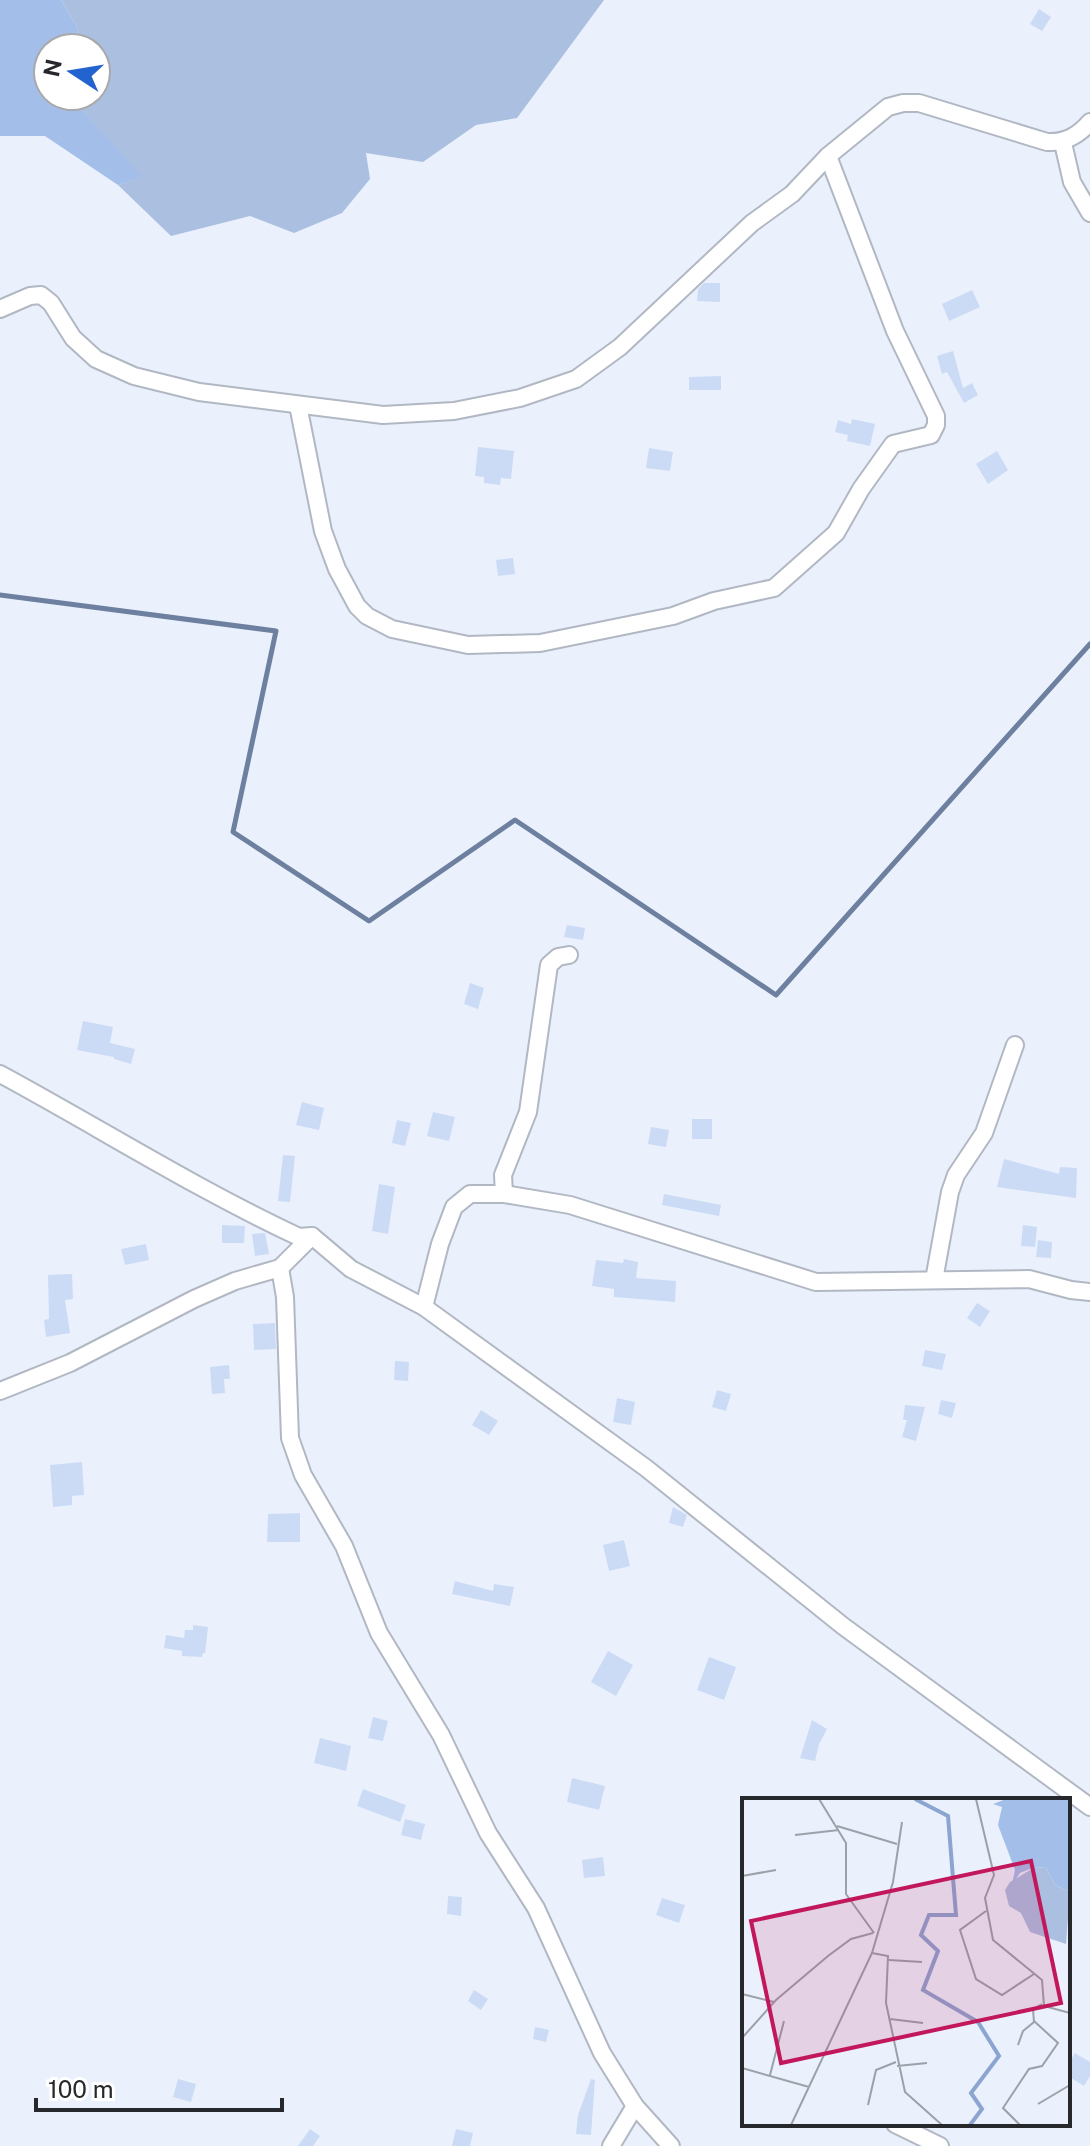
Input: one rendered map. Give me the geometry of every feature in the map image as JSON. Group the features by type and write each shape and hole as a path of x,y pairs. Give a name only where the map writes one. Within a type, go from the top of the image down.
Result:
{"street":[{"path":"0,309 30,296 41,295 51,303 73,338 96,359 134,376 199,392 383,415 454,411 520,398 576,379 649,321 752,223 792,194 828,156 888,107 919,103 1026,137 1063,143 1090,122"},
{"path":"1063,143 1072,182 1090,213"},
{"path":"298,405 323,531 337,569 357,606 367,616 392,629 468,645 540,643 673,616 714,601 774,588 836,533 861,489 893,444 931,435 936,425 936,416 895,331 828,156"},
{"path":"504,1194 503,1175 528,1112 549,965 558,957 569,955"},
{"path":"934,1280 953,1183 984,1133 1015,1045"},
{"path":"0,1074 191,1184 299,1237 312,1236 351,1269 424,1307 646,1468 843,1626 1090,1807"},
{"path":"424,1307 440,1244 454,1207 470,1194 504,1194 570,1205 816,1282 1029,1279 1090,1292"},
{"path":"0,1391 70,1363 194,1299 235,1281 280,1268 312,1236"},
{"path":"280,1268 285,1297 290,1438 303,1475 344,1546 379,1633 441,1735 488,1833 536,1908 602,2053 635,2106 671,2146"},
{"path":"611,2146 635,2106"},
{"path":"899,2126 940,2146"}],"shaded area":[{"path":"0,0 61,0 78,32 32,32 32,112 84,112 142,177 118,185 45,136 0,136"},
{"path":"61,0 604,0 517,118 476,125 423,162 366,153 370,179 342,213 294,233 250,216 171,236 118,185 141,177 84,112 112,112 112,32 78,32"}],"building":[{"path":"1039,9 1051,17 1042,31 1030,24"},
{"path":"704,283 720,283 720,302 697,301 698,289"},
{"path":"972,290 980,307 949,321 942,304"},
{"path":"953,351 963,388 972,383 978,395 964,403 947,372 942,374 937,356"},
{"path":"721,376 721,390 689,390 689,377"},
{"path":"852,419 875,424 870,446 847,441 848,435 835,432 838,420 851,424"},
{"path":"478,447 514,451 511,479 501,478 500,485 484,483 484,477 475,476"},
{"path":"649,448 673,452 670,471 646,468"},
{"path":"997,451 1008,470 988,484 976,464"},
{"path":"513,558 515,574 498,576 496,560"},
{"path":"567,925 585,928 583,940 564,937"},
{"path":"470,983 484,988 478,1009 464,1004"},
{"path":"83,1021 113,1027 110,1043 135,1049 131,1064 114,1057 77,1050"},
{"path":"302,1102 324,1108 319,1130 296,1125"},
{"path":"433,1112 455,1117 449,1141 427,1136"},
{"path":"692,1119 712,1119 712,1139 692,1139"},
{"path":"397,1120 411,1123 405,1146 392,1143"},
{"path":"651,1127 669,1130 666,1147 648,1144"},
{"path":"283,1155 295,1156 290,1202 278,1201"},
{"path":"1004,1159 1059,1174 1060,1167 1077,1168 1076,1198 997,1187"},
{"path":"379,1184 395,1187 388,1234 372,1231"},
{"path":"664,1194 721,1205 719,1216 662,1205"},
{"path":"222,1225 245,1226 244,1243 222,1243"},
{"path":"1023,1225 1037,1227 1035,1247 1021,1246"},
{"path":"265,1233 269,1254 255,1256 252,1234"},
{"path":"1038,1240 1052,1242 1051,1258 1036,1257"},
{"path":"146,1244 149,1260 125,1265 121,1249"},
{"path":"624,1259 638,1262 636,1278 676,1281 675,1302 614,1297 614,1289 592,1286 596,1260 623,1263"},
{"path":"72,1274 73,1299 65,1300 70,1333 46,1337 44,1320 49,1319 48,1275"},
{"path":"977,1303 990,1311 980,1327 967,1318"},
{"path":"275,1323 276,1349 254,1350 253,1324"},
{"path":"925,1350 946,1354 942,1370 922,1366"},
{"path":"395,1361 409,1362 408,1381 394,1380"},
{"path":"229,1365 230,1379 224,1379 225,1393 212,1394 210,1367"},
{"path":"717,1390 731,1394 726,1411 712,1407"},
{"path":"617,1398 635,1402 631,1425 613,1422"},
{"path":"941,1400 956,1403 952,1418 938,1414"},
{"path":"905,1405 925,1407 916,1441 902,1437 907,1420 903,1420"},
{"path":"481,1410 498,1421 489,1435 472,1425"},
{"path":"82,1462 84,1495 72,1496 72,1505 53,1507 50,1465"},
{"path":"673,1507 687,1515 683,1527 669,1523"},
{"path":"300,1513 300,1542 267,1542 268,1514"},
{"path":"624,1540 630,1566 609,1571 603,1545"},
{"path":"455,1581 493,1591 494,1584 514,1587 510,1606 452,1594"},
{"path":"193,1625 208,1627 202,1657 182,1656 182,1651 164,1648 166,1635 184,1638 185,1630 193,1630"},
{"path":"608,1651 633,1665 616,1696 591,1682"},
{"path":"709,1657 736,1667 724,1700 697,1690"},
{"path":"373,1717 388,1721 383,1741 368,1738"},
{"path":"812,1720 827,1729 815,1761 800,1758"},
{"path":"320,1738 351,1746 346,1771 314,1763"},
{"path":"572,1778 605,1786 599,1810 567,1802"},
{"path":"363,1789 406,1805 400,1822 357,1806"},
{"path":"405,1819 425,1824 421,1840 401,1835"},
{"path":"603,1857 605,1876 584,1878 582,1860"},
{"path":"448,1896 462,1897 461,1916 447,1914"},
{"path":"662,1898 685,1905 679,1923 656,1915"},
{"path":"474,1990 488,1999 481,2010 468,2001"},
{"path":"535,2027 549,2030 546,2042 533,2039"},
{"path":"1075,2053 1090,2062 1090,2076 1084,2086 1070,2077 1070,2061"},
{"path":"178,2079 196,2084 191,2102 173,2097"},
{"path":"591,2079 595,2080 591,2135 576,2134 578,2115"},
{"path":"310,2129 320,2136 313,2146 298,2146"},
{"path":"456,2129 473,2133 470,2146 452,2146"}],"waterway":[{"path":"0,595 276,631 233,832 369,921 515,820 776,995 1090,644"}]}
